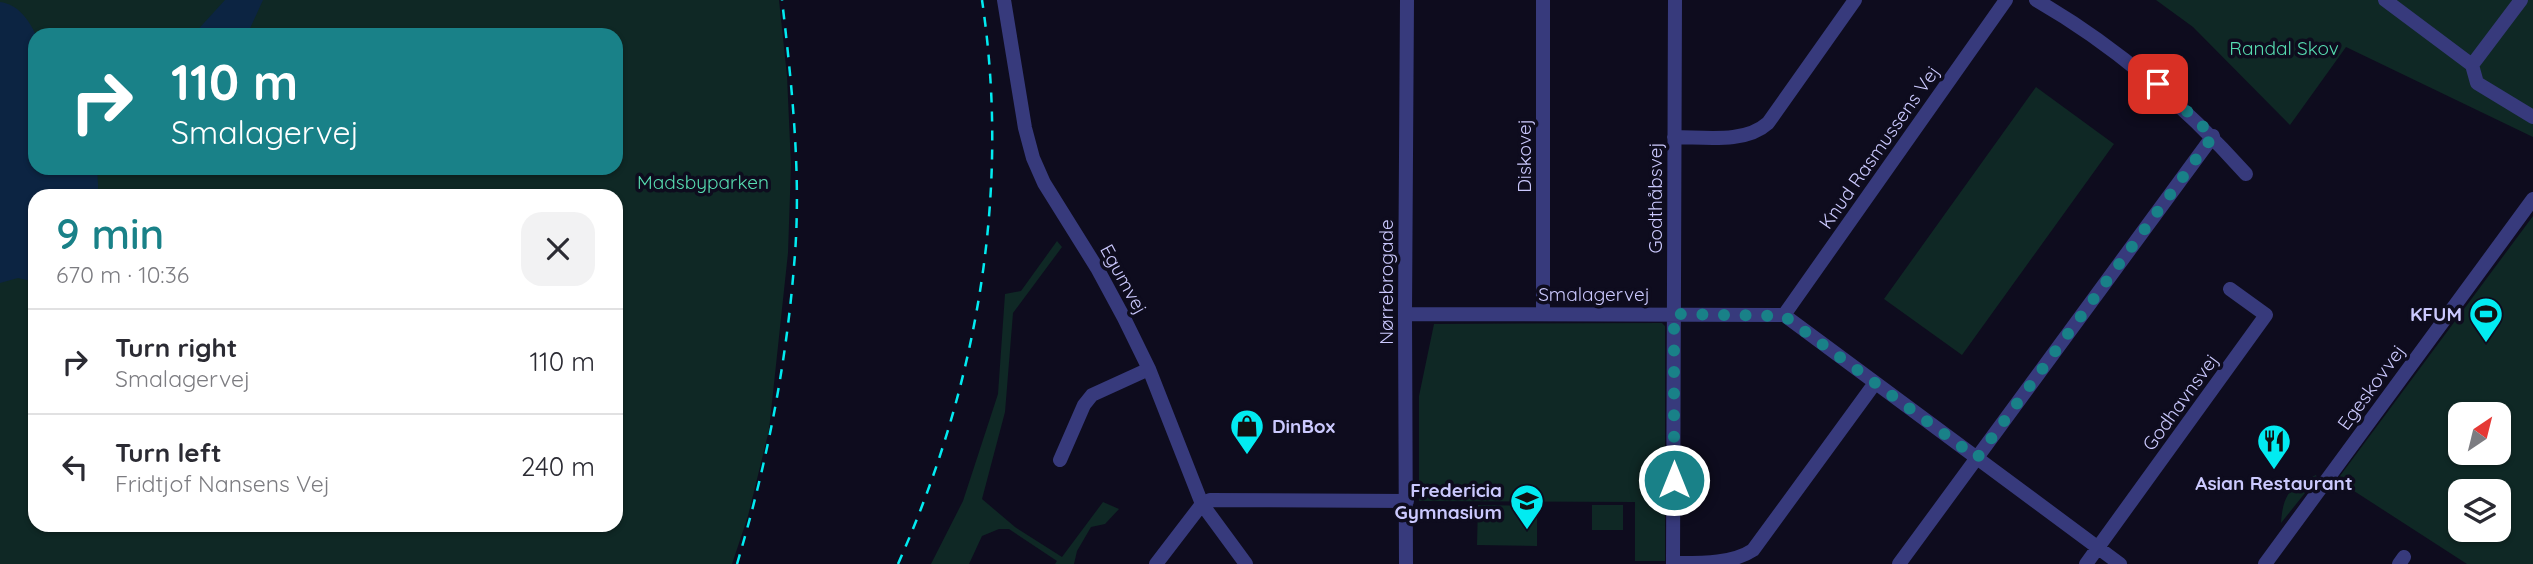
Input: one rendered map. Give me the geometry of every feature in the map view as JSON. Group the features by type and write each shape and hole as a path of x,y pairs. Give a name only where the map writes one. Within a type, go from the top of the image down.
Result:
{"street":[{"name":"Egumvej","path":"1004,0 1025,128 1033,158 1044,183 1097,268 1149,369 1202,504 1247,564"},
{"name":"Nørrebrogade","path":"1406,564 1408,0"},
{"name":"Diskovej","path":"1543,0 1543,313"},
{"name":"Godthåbsvej","path":"1673,563 1675,0"},
{"path":"1674,137 1745,136 1758,132 1768,123 1855,0"},
{"name":"Knud Rasmussens Vej","path":"1784,316 2006,0"},
{"path":"2036,0 2105,44 2158,84 2213,136 2246,174"},
{"path":"2385,0 2472,65 2477,83 2533,117"},
{"path":"2472,65 2521,0"},
{"path":"1899,564 2213,136"},
{"name":"Egeskovvej","path":"2265,564 2533,199"},
{"name":"Godhavnsvej","path":"2098,548 2266,315 2230,289"},
{"name":"Smalagervej","path":"1405,314 1784,316"},
{"path":"1784,316 2120,564"},
{"path":"1060,460 1084,405 1092,395 1149,369"},
{"path":"1673,563 1731,563 1745,558 1875,383"},
{"path":"1156,564 1202,504 1210,500 1407,501"},
{"path":"2086,564 2098,548"}],"green space":[{"name":"Madsbyparken","path":"0,0 779,0 787,76 791,165 788,253 769,430 748,516 732,564 0,564"},
{"name":"Randal Skov","path":"2156,0 2533,0 2533,137 2346,47 2290,125 2193,27"},
{"path":"2036,87 2114,144 1962,355 1884,299"},
{"name":"KFUM","path":"2533,216 2533,564 2467,564 2337,480"},
{"path":"1057,241 1062,247 1013,313 1005,412 982,499 1015,527 1062,557 1103,502 1119,509 1105,524 1091,527 1077,551 1074,564 1055,564 1057,561 1009,529 999,529 982,536 969,564 931,564 963,501 998,394 1005,294 1021,291"},
{"path":"1662,323 1665,326 1665,561 1635,561 1635,502 1419,501 1419,396 1434,324"},
{"path":"2316,475 2317,478 2281,523 2286,498 2300,483"},
{"path":"1478,505 1537,506 1537,546 1477,545"},
{"path":"1592,505 1623,505 1623,530 1592,530"}],"water":[{"path":"225,0 263,0 250,28 199,28"},
{"path":"0,2 12,6 22,14 32,28 28,28 28,175 98,175 98,188 28,189 28,280 18,278 0,283"}],"railway":[{"path":"737,564 757,491 773,416 786,342 794,266 796,167 782,0"},
{"path":"898,564 949,428 967,359 980,288 989,217 992,145 990,72 982,0"}],"place":[{"name":"KFUM","path":"2486,344"},
{"name":"DinBox","path":"1247,456"},
{"name":"Asian Restaurant","path":"2274,471"},
{"name":"Fredericia Gymnasium","path":"1527,531"}],"route":[{"path":"1674,480 1674,314 1784,316 1977,458 2213,136 2158,84"}]}
